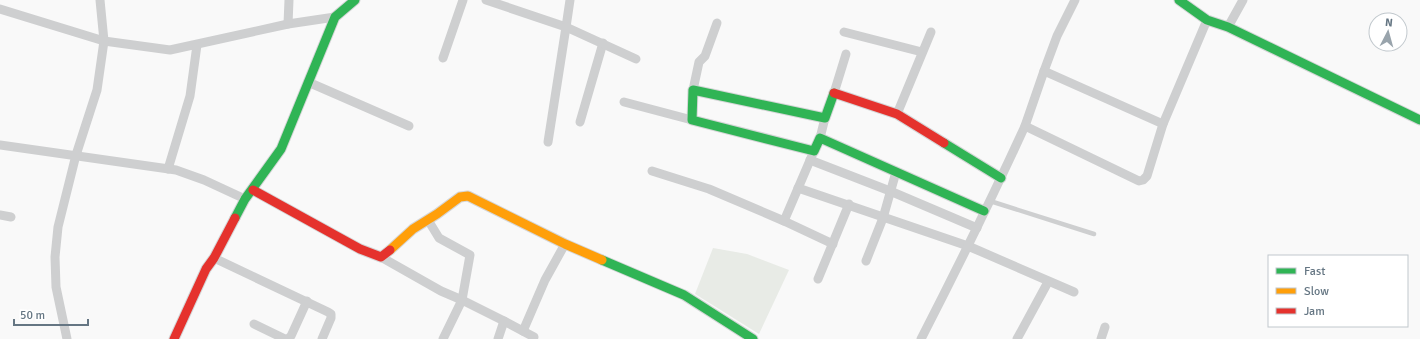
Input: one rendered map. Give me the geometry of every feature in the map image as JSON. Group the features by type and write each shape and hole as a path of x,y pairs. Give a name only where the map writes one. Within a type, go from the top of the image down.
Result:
{"street":[{"path":"67,339 56,287 55,257 58,227 76,155 97,90 104,40 100,0"},
{"path":"288,24 289,0"},
{"path":"174,339 206,269 214,258 245,199 253,190 281,148 334,17 355,0"},
{"path":"443,58 463,0"},
{"path":"486,0 566,27 636,59"},
{"path":"548,142 570,0"},
{"path":"921,339 1026,126 1057,36 1075,0"},
{"path":"1179,0 1207,20 1228,27 1420,120"},
{"path":"1228,27 1243,0"},
{"path":"0,9 104,40 170,50 288,24 334,17"},
{"path":"1026,126 1139,181 1143,180 1146,176 1163,124 1207,20"},
{"path":"692,120 693,90 699,62 705,56 717,23"},
{"path":"844,32 922,52"},
{"path":"897,114 930,32"},
{"path":"580,122 602,43"},
{"path":"168,169 190,96 197,45"},
{"path":"784,221 820,138 846,54"},
{"path":"1044,71 1163,124"},
{"path":"308,82 409,126"},
{"path":"693,90 825,118"},
{"path":"834,92 897,114 1001,178"},
{"path":"624,102 812,155 890,191 977,228"},
{"path":"820,138 984,211"},
{"path":"0,145 176,170 204,180 245,199"},
{"path":"652,171 709,189 833,244"},
{"path":"866,261 883,218 896,172"},
{"path":"798,188 849,204 883,218 968,246 1074,292"},
{"path":"253,190 360,249 381,257 441,291 462,300 535,338"},
{"path":"381,257 413,229 460,197 468,196 565,244 684,295 753,339"},
{"path":"818,279 849,204"},
{"path":"0,215 12,217"},
{"path":"428,220 439,238 470,255 462,300 444,339"},
{"path":"523,331 545,280 565,244"},
{"path":"214,258 307,301 331,314 331,318 322,339"},
{"path":"1017,339 1048,282"},
{"path":"254,324 287,339 291,336 307,301"},
{"path":"498,339 504,321"},
{"path":"1101,339 1104,327"}],"lane":[{"path":"990,201 1094,234"}],"shaded area":[{"path":"713,248 747,254 789,270 759,334 695,294"}],"traffic: fast":[{"path":"235,218 245,199 281,149 335,17 355,0"},
{"path":"1179,0 1207,20 1228,27 1420,120"},
{"path":"834,93 825,118 693,90 692,120 814,151 820,138 984,211"},
{"path":"944,143 1001,178"},
{"path":"602,260 684,295 753,339"}],"traffic: slow":[{"path":"390,250 413,229 460,197 468,196 565,244 602,260"}],"traffic: jam":[{"path":"834,93 897,114 944,143"},
{"path":"253,190 360,249 381,257 390,250"},
{"path":"174,339 206,269 214,258 235,218"}]}
